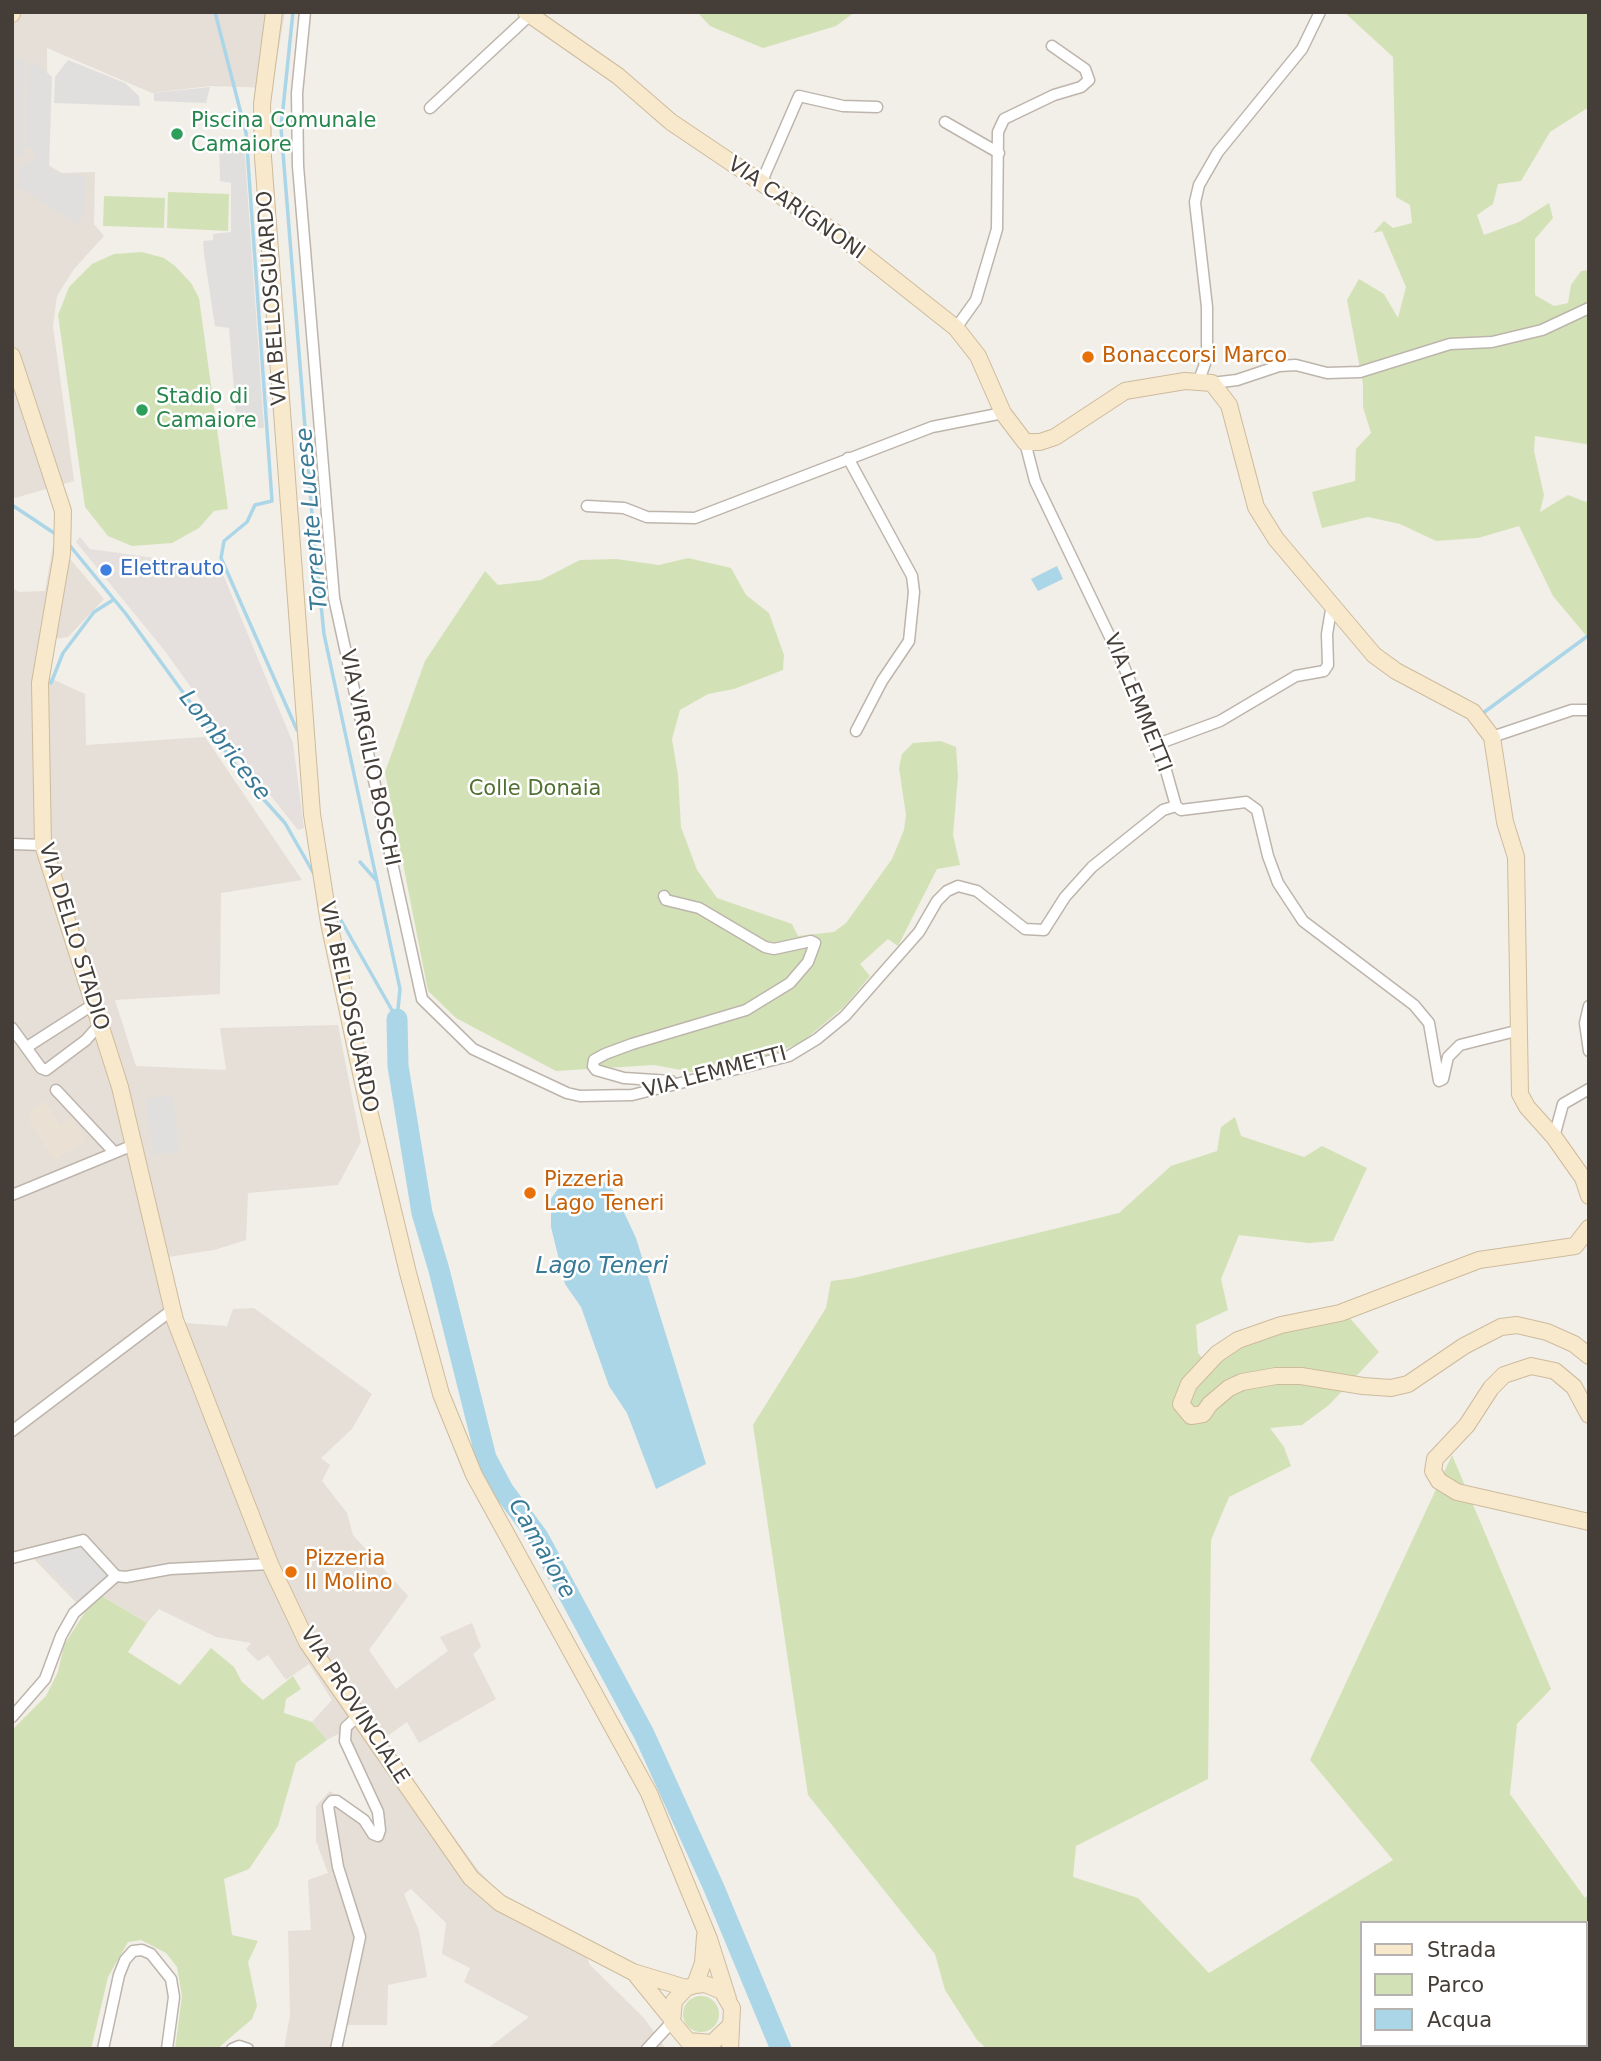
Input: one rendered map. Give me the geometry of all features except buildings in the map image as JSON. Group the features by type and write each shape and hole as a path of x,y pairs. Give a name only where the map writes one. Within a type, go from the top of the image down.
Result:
{"street":[{"name":"VIA BELLOSGUARDO","path":"274,12 262,104 264,170 291,554 319,870 329,923 408,1273 441,1394 474,1475 527,1576 634,1762 667,1833 706,1933"},
{"name":"VIA VIRGILIO BOSCHI","path":"305,12 297,93 298,166 334,598 422,999"},
{"path":"1205,383 1206,295 1195,202 1199,185 1218,152 1302,50 1320,12"},
{"path":"430,108 528,14"},
{"name":"VIA CARIGNONI","path":"528,14 618,76 671,122 836,233 956,328 978,356 1003,413 1025,442"},
{"path":"956,328 976,300 997,229 999,132 1004,119 1054,95 1081,88 1089,80 1085,69 1052,46"},
{"path":"762,181 799,96 843,106 877,107"},
{"path":"945,122 999,153"},
{"path":"1025,442 1040,442 1055,437 1125,391 1185,381 1205,383 1237,380 1279,366 1296,365 1327,373 1360,372 1450,344 1492,342 1542,330 1589,308"},
{"name":"VIA DELLO STADIO","path":"12,356 16,377 48,458 63,511 62,554 40,683 43,845 120,1087 131,1146 172,1310"},
{"path":"1205,383 1229,405 1256,507 1276,539 1374,654 1396,671 1473,712 1492,737 1494,768 1505,822 1516,857 1520,1094 1527,1107 1554,1137 1583,1178 1589,1196"},
{"path":"587,506 624,509 647,517 695,518 933,427 1003,413"},
{"name":"VIA LEMMETTI","path":"422,999 472,1049 568,1093 618,1097 678,1081 767,1063 798,1051 845,1016 904,949 937,901 957,886 977,891 1025,929 1044,930 1065,897 1092,867 1163,810 1176,806 1155,745 1094,600 1035,481 1025,442"},
{"path":"848,458 912,576 914,592 909,641 882,681 856,731"},
{"path":"1155,745 1220,721 1296,676 1324,671 1328,665 1327,634 1332,604"},
{"path":"1492,737 1572,710 1589,710"},
{"path":"1176,806 1181,810 1246,802 1257,810 1265,846 1278,883 1304,921 1413,1005 1429,1023 1439,1081 1443,1080 1448,1057 1460,1045 1520,1030"},
{"path":"12,844 43,845"},
{"path":"664,896 666,900 699,908 765,947 774,949 811,941 815,943 808,962 790,983 746,1010 632,1044 594,1060 593,1066 596,1070 624,1078 678,1081"},
{"path":"27,1047 94,1004"},
{"path":"1589,1006 1585,1023 1589,1051"},
{"path":"12,1028 41,1068 46,1070 86,1040 100,1024"},
{"path":"1554,1137 1563,1104 1589,1089"},
{"path":"56,1090 114,1152"},
{"path":"12,1195 131,1146"},
{"path":"1589,1228 1575,1246 1479,1260 1340,1312 1281,1325 1238,1339 1217,1354 1189,1384 1181,1404 1191,1416 1203,1414 1209,1404 1229,1388 1242,1382 1276,1376 1301,1376 1391,1388 1408,1384 1464,1346 1502,1327 1517,1325 1548,1332 1574,1344 1589,1356"},
{"path":"12,1431 172,1310"},
{"name":"VIA PROVINCIALE","path":"172,1310 270,1564 307,1642 471,1878 499,1903 633,1972 691,1986 714,1986 728,1999"},
{"path":"1589,1415 1574,1387 1555,1371 1531,1366 1504,1375 1491,1388 1467,1425 1435,1459 1433,1471 1439,1481 1457,1493 1589,1522"},
{"path":"12,1558 83,1540 116,1576"},
{"path":"12,1717 45,1679 61,1636 74,1613 116,1576 170,1569 270,1564"},
{"path":"336,2049 360,1937 338,1867 328,1807 332,1801 337,1801 364,1820 373,1833 378,1836 380,1830 378,1812 345,1741 346,1727 357,1717"},
{"path":"648,2049 672,2020 674,2001 691,1986 702,1963 706,1933"},
{"path":"706,1933 732,2018 729,2027 730,2049"},
{"path":"103,2049 125,1960 133,1951 142,1950 151,1954 171,1979 174,1997 167,2049"},
{"name":"VIA PROVINCIALE","path":"633,1972 652,1990 681,2036 698,2047 712,2043 729,2027"},
{"path":"232,2049 239,2046 248,2049"}],"shaded area":[{"path":"12,12 285,12 272,88 210,86 152,93 47,48 48,165 62,173 95,172 94,224 104,236 74,269 57,296 53,326 74,481 15,498 12,495"},
{"path":"25,57 23,155 15,159 16,61"},
{"path":"68,60 125,83 139,96 140,106 54,103 55,77"},
{"path":"34,61 52,77 49,168 61,174 85,176 84,215 78,224 17,187 20,167 34,159 34,148 26,148 27,64"},
{"path":"210,87 206,103 154,101 154,93"},
{"path":"219,140 244,143 264,428 237,427 229,328 215,326 204,254 203,241 213,240 213,234 231,232 231,183 220,181"},
{"path":"80,537 90,549 220,567 293,743 304,828 298,830 259,781 164,650 76,542"},
{"path":"54,540 104,599 68,637 54,639 50,678 85,694 86,745 205,737 302,880 221,893 220,994 115,1000 136,1066 226,1070 220,1028 338,1025 361,1142 338,1185 248,1193 246,1240 214,1250 168,1257 185,1323 227,1326 233,1309 254,1308 372,1394 352,1429 321,1458 330,1465 322,1481 347,1513 353,1535 408,1596 369,1650 396,1689 448,1651 440,1637 472,1623 481,1647 473,1654 496,1699 419,1743 407,1722 383,1739 478,1870 501,1894 578,1936 590,1965 644,2018 664,2046 661,2049 487,2049 529,2017 464,1982 470,1968 442,1954 446,1923 411,1889 404,1894 419,1931 427,1977 388,1985 387,2025 347,2025 343,2049 284,2049 290,2015 288,1931 311,1930 308,1880 328,1873 316,1841 316,1806 330,1791 370,1822 375,1819 338,1734 327,1740 312,1722 332,1700 309,1664 286,1680 268,1655 258,1661 246,1649 251,1643 216,1637 159,1609 147,1623 102,1596 85,1612 32,1557 12,1564 12,588 19,592 45,591"},
{"path":"173,1095 179,1152 153,1155 146,1098"},
{"path":"46,1101 60,1125 73,1117 86,1141 54,1160 29,1121 31,1119 27,1112"},
{"path":"81,1545 107,1572 107,1582 80,1603 34,1554"}],"green space":[{"path":"697,12 855,12 836,26 763,48 710,26"},
{"path":"1344,12 1589,12 1589,107 1550,132 1521,181 1498,184 1493,204 1477,215 1484,235 1519,222 1549,203 1553,218 1535,239 1535,295 1554,306 1568,303 1571,285 1581,271 1589,270 1589,447 1586,444 1535,436 1534,451 1544,495 1540,512 1568,495 1586,502 1589,498 1589,639 1553,596 1519,526 1478,538 1436,541 1400,524 1368,517 1322,528 1312,492 1355,481 1356,449 1371,433 1363,407 1363,384 1347,300 1359,279 1384,294 1398,318 1406,287 1382,231 1373,233 1384,221 1393,228 1412,223 1410,205 1396,197 1393,57"},
{"path":"168,192 229,194 228,231 167,228"},
{"path":"104,196 165,198 164,228 103,226"},
{"name":"Stadio di Camaiore","path":"142,252 164,258 175,266 191,283 199,298 228,509 214,511 199,528 172,543 132,546 108,536 85,507 58,315 69,287 92,264 114,254"},
{"name":"Colle Donaia","path":"688,558 731,568 746,595 769,613 784,655 783,670 734,689 708,694 680,710 672,739 678,775 681,827 697,870 717,898 792,924 798,936 834,932 846,923 892,859 904,830 906,815 899,768 902,754 913,743 941,741 956,747 958,776 953,835 960,865 937,869 898,946 888,939 860,964 870,976 844,1007 802,1042 766,1057 697,1073 654,1065 556,1071 456,1018 428,991 385,772 425,661 485,571 498,585 541,580 580,560 616,559 659,565"},
{"path":"1235,1117 1241,1136 1304,1157 1322,1146 1367,1168 1333,1241 1309,1243 1239,1235 1221,1279 1228,1310 1196,1325 1198,1353 1213,1370 1240,1341 1349,1317 1379,1352 1329,1405 1302,1425 1270,1428 1284,1447 1291,1466 1229,1497 1211,1540 1208,1779 1076,1846 1073,1877 1138,1898 1209,1973 1393,1860 1310,1760 1452,1455 1551,1689 1517,1724 1510,1794 1585,1898 1589,1893 1589,2049 987,2049 977,2040 945,1990 935,1954 808,1795 753,1425 826,1308 831,1281 854,1278 1119,1213 1171,1166 1217,1151 1221,1127"},
{"path":"102,1596 147,1623 128,1652 180,1685 211,1648 234,1667 242,1682 263,1700 293,1676 301,1689 286,1699 284,1713 312,1722 327,1740 296,1763 278,1826 249,1869 224,1879 232,1935 258,1941 248,1962 257,2006 252,2019 217,2049 175,2049 182,1996 177,1967 166,1953 141,1940 128,1942 108,1977 91,2049 12,2049 12,1730 46,1696 58,1672 64,1645 85,1612"},
{"path":"701,1996 714,2001 719,2014 714,2027 701,2032 688,2027 683,2014 688,2001"}],"water":[{"path":"1057,566 1063,579 1038,591 1031,579"},
{"name":"Lago Teneri","path":"591,1171 614,1191 636,1238 706,1464 656,1489 627,1413 609,1386 581,1307 565,1284 551,1227 551,1199 561,1184"}],"waterway":[{"path":"215,12 246,133 272,501 255,505 247,522 224,541 221,558 297,730"},
{"name":"Torrente Lucese","path":"293,12 281,128 324,634 400,989 397,1019"},
{"name":"Lombricese","path":"12,505 57,535"},
{"name":"Lombricese","path":"66,541 126,614 248,782 285,823 314,874"},
{"path":"51,683 63,653 94,612 113,600"},
{"path":"1483,713 1589,635"},
{"path":"360,862 377,881"},
{"name":"Lombricese","path":"334,908 397,1019"},
{"name":"Camaiore","path":"397,1019 398,1066 422,1213 486,1458 503,1490 538,1537 644,1734 714,1888 781,2049"}],"place":[{"name":"Piscina Comunale Camaiore","path":"177,134"},
{"name":"Bonaccorsi Marco","path":"1088,357"},
{"name":"Stadio di Camaiore","path":"142,410"},
{"name":"Elettrauto","path":"106,570"},
{"name":"Pizzeria Lago Teneri","path":"530,1193"},
{"name":"Pizzeria Il Molino","path":"291,1572"}]}
